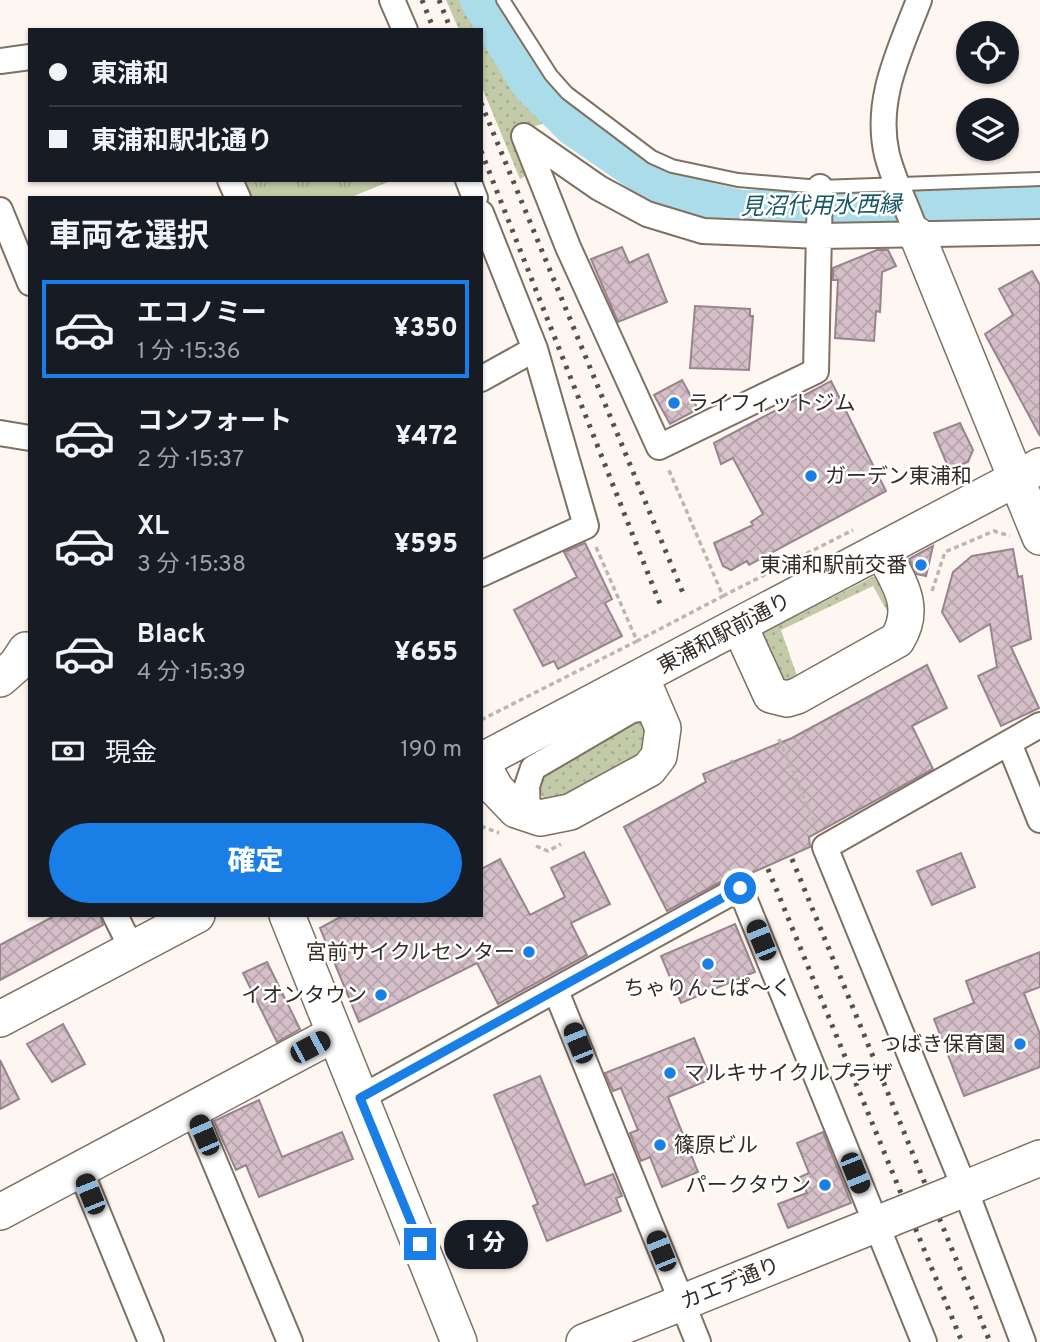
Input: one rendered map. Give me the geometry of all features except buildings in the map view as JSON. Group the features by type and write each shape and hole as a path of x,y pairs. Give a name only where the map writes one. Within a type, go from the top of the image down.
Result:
{"street":[{"path":"392,0 404,28"},
{"path":"919,0 889,77 884,106 887,155 917,235 1028,472 1040,537"},
{"path":"0,61 28,57"},
{"path":"820,187 820,236 816,371 659,447 568,247 524,136 599,188 647,214 703,231 820,236 1040,232"},
{"path":"0,210 28,278"},
{"path":"483,218 535,349 586,526 483,573"},
{"path":"483,378 535,349"},
{"path":"0,433 28,438"},
{"name":"東浦和駅前通り","path":"483,761 641,677 731,611 871,539 1028,472"},
{"path":"731,611 771,695 787,699 797,696 897,640 903,631 907,602 871,539"},
{"path":"0,679 16,665 19,648"},
{"path":"483,765 505,801 528,815 556,817 649,769 663,745 663,728 641,677"},
{"path":"528,815 527,786 533,768 632,710 648,708 658,712"},
{"path":"1023,1342 958,1191 825,847 1040,725"},
{"path":"1009,743 1040,820"},
{"path":"360,1098 740,888 884,1221 924,1342"},
{"path":"116,917 132,949"},
{"path":"0,1019 193,917"},
{"path":"288,917 459,1342"},
{"path":"556,991 698,1342"},
{"path":"0,1212 334,1034"},
{"path":"193,1110 290,1342"},
{"path":"958,1191 1040,1158"},
{"path":"80,1170 151,1342"},
{"name":"カエデ通り","path":"584,1342 958,1191"}],"lane":[{"path":"503,0 551,75 567,93 652,157 705,175 820,187 1040,179"}],"path":[{"path":"659,447 731,611"},
{"path":"586,526 637,641"},
{"path":"483,719 637,641 731,611 871,539"},
{"path":"779,738 825,847"}],"green space":[{"path":"446,0 461,0 478,28 458,28"},
{"path":"483,37 497,62 545,123 514,133 528,174 520,179 483,90"},
{"path":"239,182 388,182 354,196 245,196"},
{"path":"886,570 891,618 873,586 781,630 798,685 777,681 757,636"},
{"path":"647,716 640,760 564,798 546,802 540,783 549,764"}],"waterway":[{"name":"見沼代用水西縁","path":"479,0 529,83 573,127 666,191 741,209 954,204 1040,199"}],"railway":[{"path":"422,0 433,28"},
{"path":"439,0 450,28"},
{"path":"483,108 685,598"},
{"path":"483,156 662,609"},
{"path":"792,859 990,1342"},
{"path":"768,869 962,1342"}],"place":[{"name":"ライフィットジム","path":"674,403"},
{"name":"ガーデン東浦和","path":"811,476"},
{"name":"東浦和駅前交番","path":"921,565"},
{"name":"宮前サイクルセンター","path":"529,952"},
{"name":"ちゃりんこぱ～く","path":"708,964"},
{"name":"イオンタウン","path":"381,995"},
{"name":"つばき保育園","path":"1020,1044"},
{"name":"マルキサイクルプラザ","path":"670,1073"},
{"name":"篠原ビル","path":"660,1145"},
{"name":"パークタウン","path":"825,1185"}],"route":[{"path":"420,1244 360,1098 740,888"}]}
